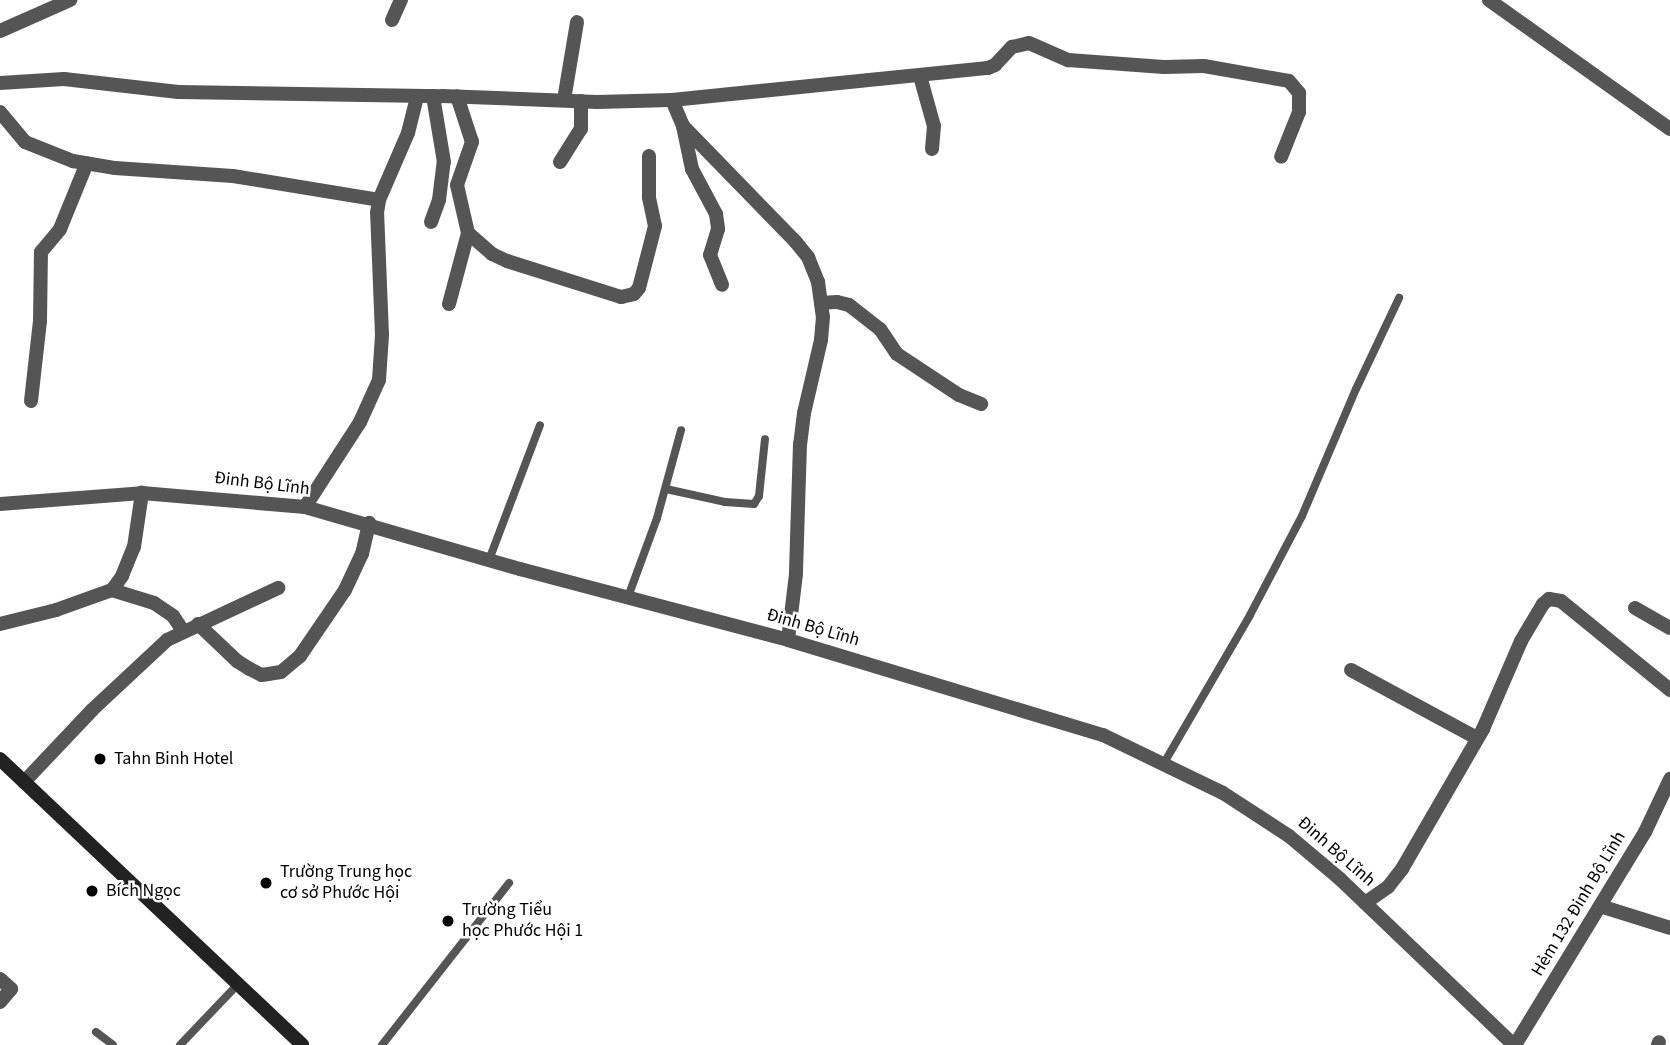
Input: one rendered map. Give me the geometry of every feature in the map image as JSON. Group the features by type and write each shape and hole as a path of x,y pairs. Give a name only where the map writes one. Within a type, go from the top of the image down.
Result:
{"main road":[{"path":"1,762 302,1045"}],"street":[{"path":"0,31 70,0"},
{"path":"392,20 401,0"},
{"path":"1489,0 1670,129"},
{"path":"564,100 577,22"},
{"path":"0,83 64,79 178,92 457,96 581,101 672,100 988,68 995,65 1012,47 1029,43 1068,60 1164,67 1204,66 1278,77 1295,86 1299,102 1295,124 1281,157"},
{"path":"920,76 934,125 932,149"},
{"path":"305,507 360,422 379,380 382,335 377,237 379,200 408,133 417,96"},
{"path":"430,222 439,200 444,162 433,96"},
{"path":"449,304 468,233 457,185 472,136 457,96"},
{"path":"672,100 683,126 689,160 719,222 710,255 722,285"},
{"path":"560,162 581,129 581,101"},
{"path":"0,112 16,134 35,148 87,163 115,168 233,176 379,200"},
{"path":"683,126 808,257 814,268 821,303 821,340 804,413 800,444 796,574 788,640"},
{"path":"468,233 492,254 507,261 621,297 634,294 639,288 655,226 649,197 649,156"},
{"path":"32,401 40,321 41,253 60,229 87,163"},
{"path":"821,303 837,302 849,305 880,329 897,354 959,395 981,404"},
{"path":"0,624 56,610 112,590 122,576 134,547 142,493"},
{"name":"Đinh Bộ Lĩnh","path":"0,504 142,493 305,507 369,523 489,560 788,640 1069,723 1164,763 1258,814 1303,847 1514,1045"},
{"path":"198,624 237,661 250,669 262,674 281,672 300,656 345,590 362,554 369,523"},
{"path":"24,782 148,655 183,631 278,588"},
{"path":"112,590 154,603 173,616 183,631"},
{"path":"1365,903 1388,887 1402,869 1478,738 1521,641 1543,604 1549,599 1561,601 1670,690"},
{"path":"1635,608 1670,628"},
{"path":"1351,670 1478,738"},
{"name":"Hẻm 132 Đinh Bộ Lĩnh","path":"1514,1045 1645,832 1670,779"},
{"path":"1600,906 1670,928"},
{"path":"0,979 11,989 0,1002"}],"lane":[{"path":"1164,763 1250,615 1302,516 1356,389 1399,298"},
{"path":"489,560 540,425"},
{"path":"628,597 666,489 681,430"},
{"path":"666,489 725,502 754,504 760,496 765,439"},
{"path":"382,1045 509,883"},
{"path":"180,1045 238,984"},
{"path":"96,1032 113,1045"}],"place":[{"name":"Tahn Binh Hotel","path":"100,759"},
{"name":"Trường Trung học cơ sở Phước Hội","path":"266,883"},
{"name":"Bích Ngọc","path":"92,891"},
{"name":"Trường Tiểu học Phước Hội 1","path":"448,921"}]}
